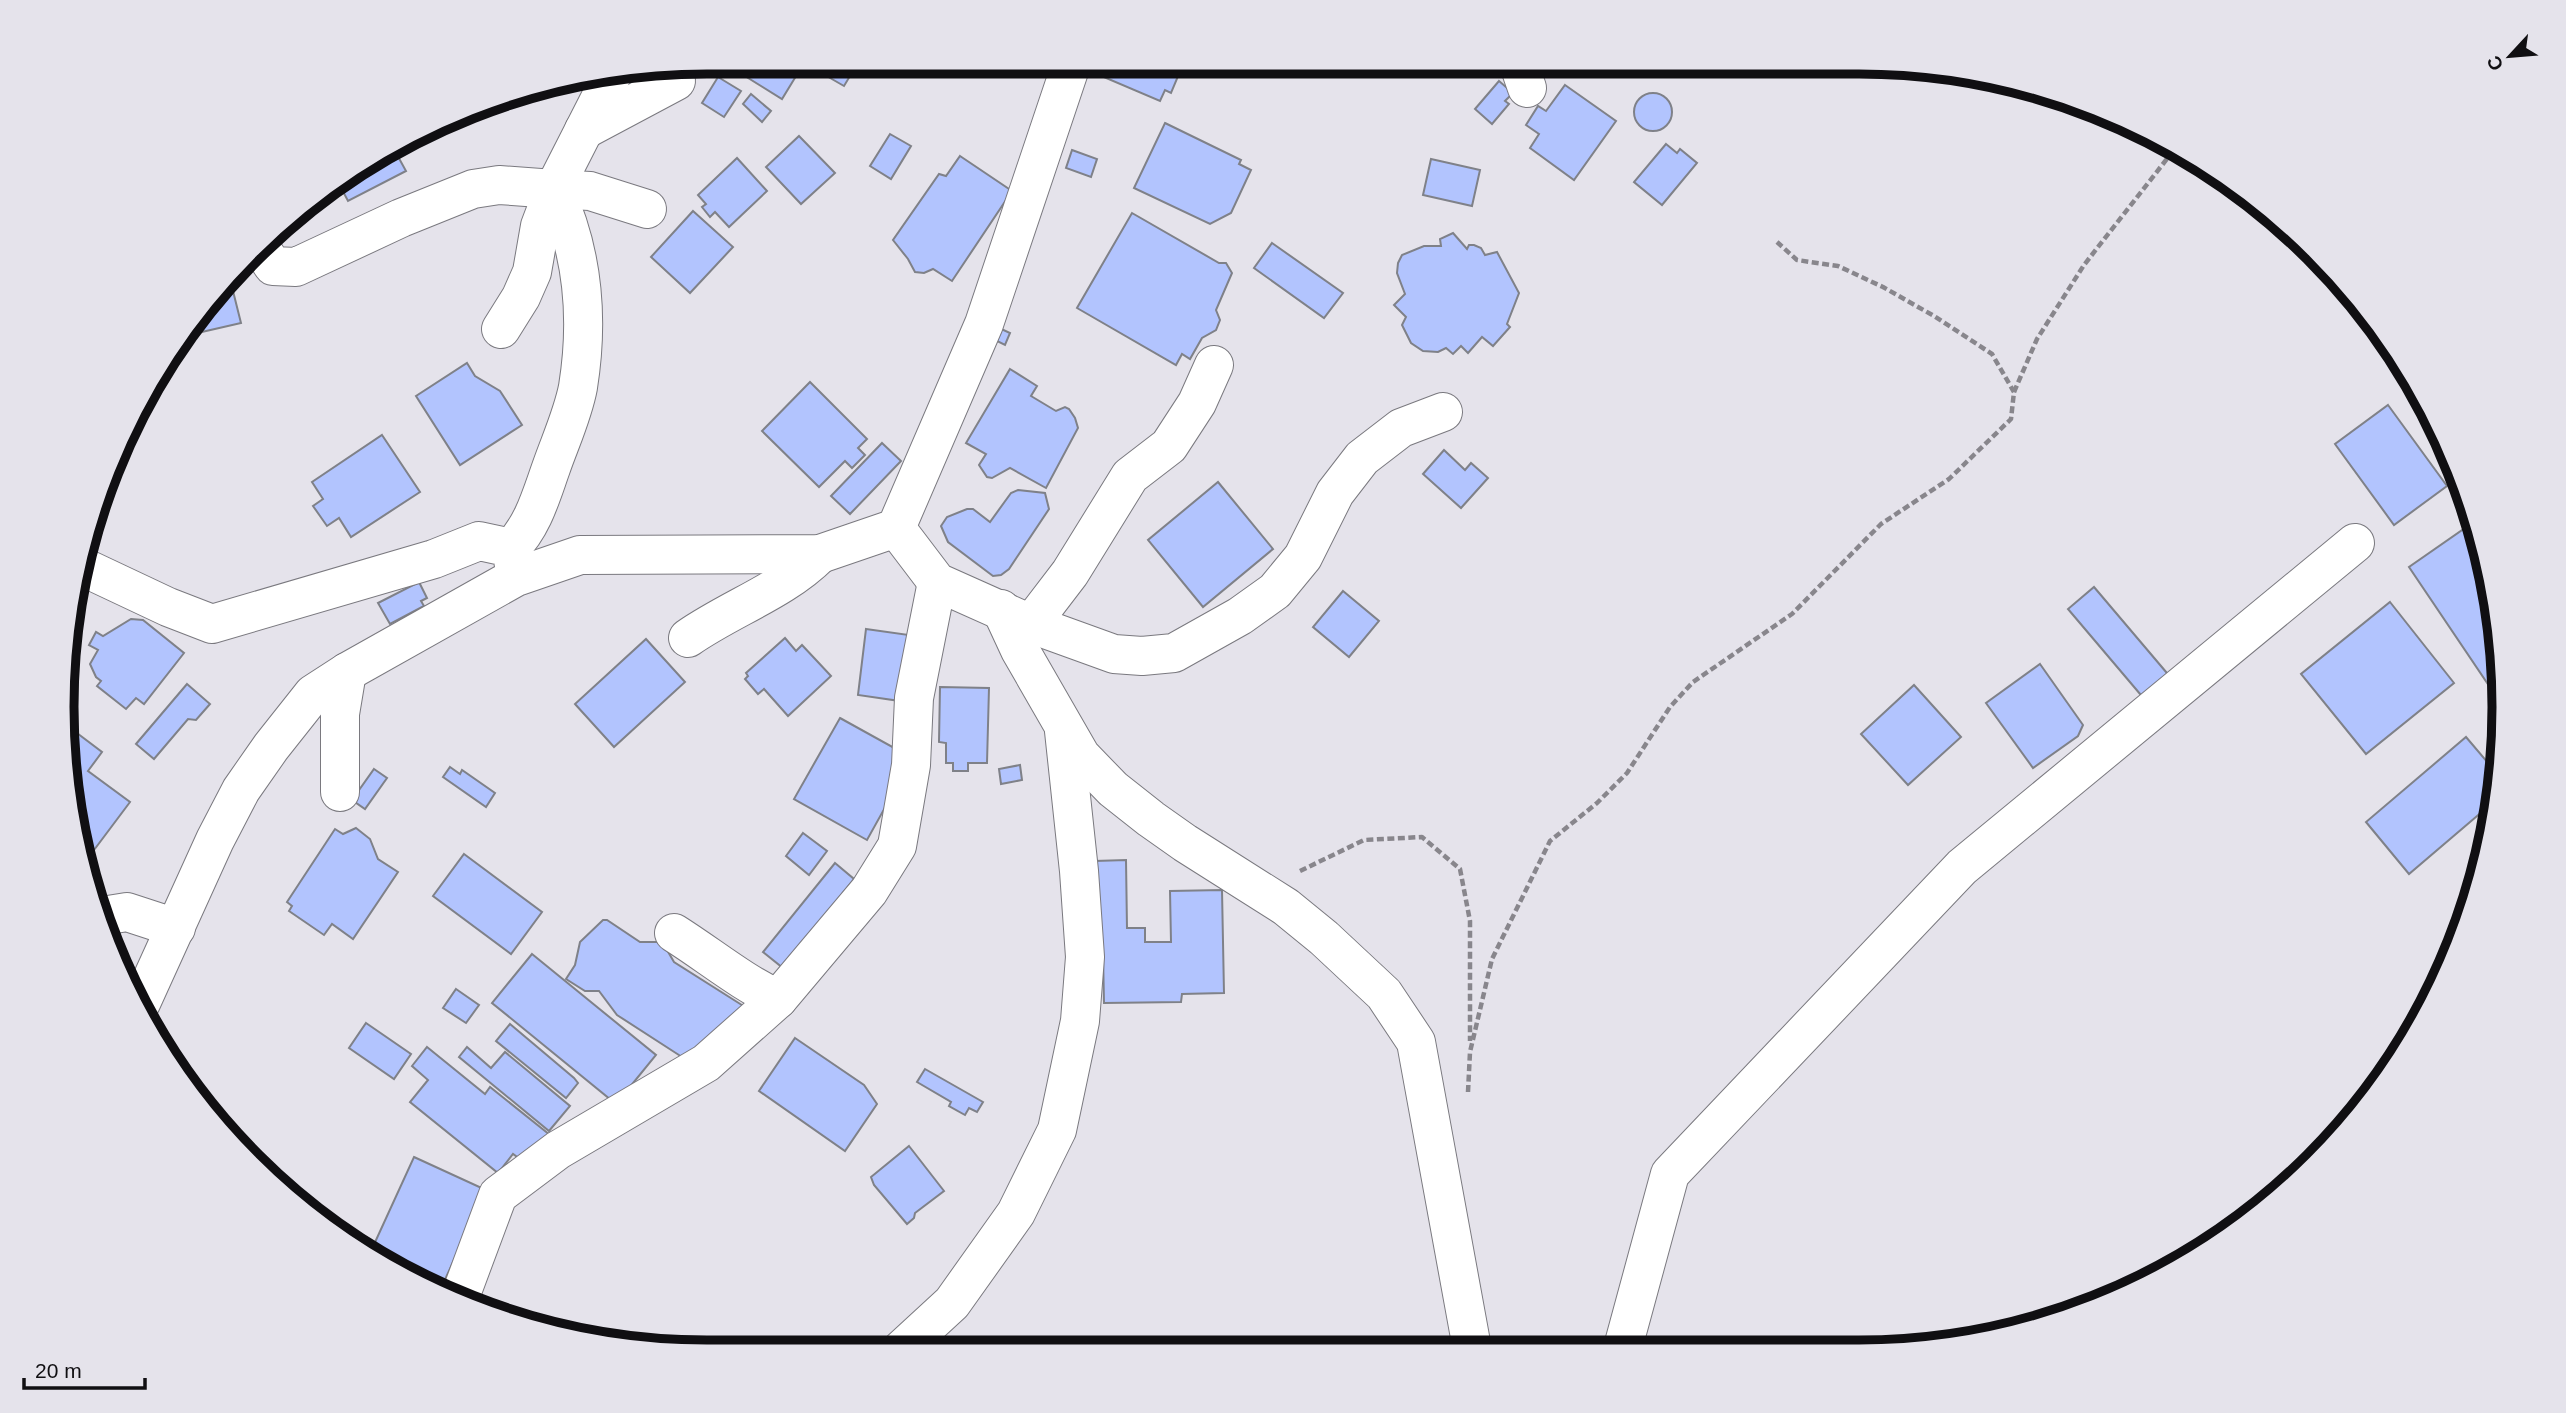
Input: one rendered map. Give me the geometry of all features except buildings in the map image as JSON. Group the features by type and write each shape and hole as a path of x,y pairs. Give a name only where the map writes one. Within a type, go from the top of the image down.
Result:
{"street":[{"path":"144,996 215,840 241,790 313,694 514,562 580,555 820,554 896,528 984,324 1068,74"},
{"path":"584,130 676,81"},
{"path":"501,329 521,297 532,272 540,226 554,189 609,82"},
{"path":"265,254 274,266 296,267 401,218 473,189 499,184 590,191 647,209"},
{"path":"514,562 536,510 578,388 583,338 580,270 566,217 554,189"},
{"path":"1016,617 1070,573 1130,476 1169,446 1197,403 1214,365"},
{"path":"896,528 937,582 1016,617 1114,654 1142,656 1174,653 1240,616 1275,591 1303,557 1335,492 1362,458 1401,428 1443,412"},
{"path":"89,570 212,624 434,559 480,541 514,562"},
{"path":"1625,1340 1670,1174 1962,867 2355,543"},
{"path":"688,638 714,620 801,573 820,554"},
{"path":"462,1290 498,1195 558,1150 706,1063 778,999 869,891 897,846 911,765 914,698 937,582"},
{"path":"1016,617 1020,650 1063,729 1082,757 1113,789 1185,843 1263,892 1324,938 1384,994 1416,1042 1471,1340"},
{"path":"340,792 340,714 347,672"},
{"path":"912,1340 951,1303 1016,1213 1057,1130 1080,1021 1085,957 1074,808 1063,729"},
{"path":"109,915 127,912 176,928"},
{"path":"674,933 756,989 778,999"}],"path":[{"path":"1470,1052 1492,959 1550,841 1597,803 1627,773 1670,707 1693,682 1792,614 1881,524 1949,479 2011,419 2014,392 2037,339 2084,265 2170,155"},
{"path":"1777,242 1797,260 1838,266 1883,287 1934,316 1992,354 2014,392"},
{"path":"1263,892 1314,863 1364,840 1422,837 1460,869 1470,921 1468,1102"}]}
